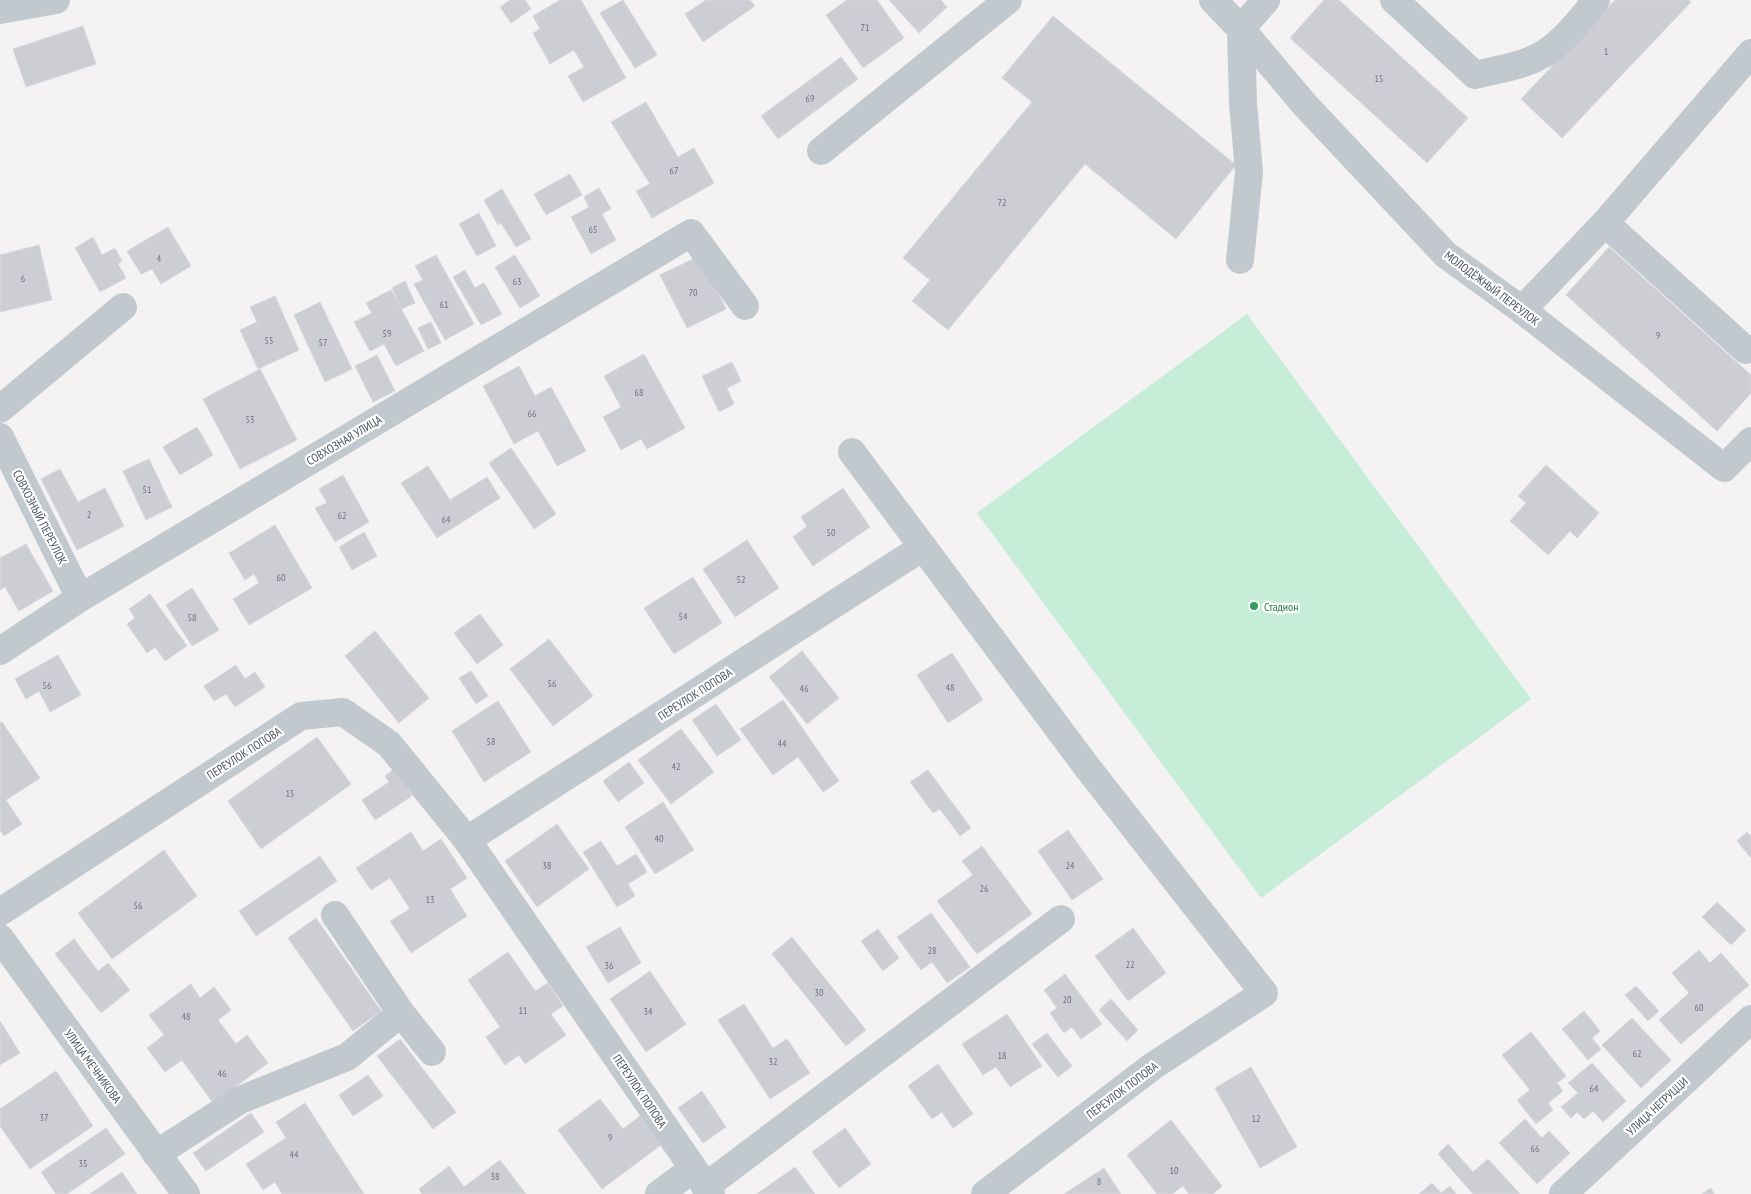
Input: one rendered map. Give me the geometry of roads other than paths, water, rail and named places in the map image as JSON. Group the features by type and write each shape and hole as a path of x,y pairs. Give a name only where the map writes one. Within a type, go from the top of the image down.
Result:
{"street":[{"path":"0,10 56,0"},
{"path":"821,151 1008,0"},
{"path":"1213,0 1241,29"},
{"path":"1240,260 1249,172 1243,103 1241,29 1266,0"},
{"path":"1394,0 1475,75 1523,63 1546,53 1579,23 1596,0"},
{"name":"МОЛОДЁЖНЫЙ ПЕРЕУЛОК","path":"1241,29 1305,105 1446,255 1522,310 1724,468 1751,441"},
{"path":"1522,310 1605,223 1751,53"},
{"path":"1605,223 1746,350"},
{"name":"СОВХОЗНАЯ УЛИЦА","path":"0,651 80,598 691,233 745,306"},
{"path":"0,408 123,307"},
{"name":"СОВХОЗНЫЙ ПЕРЕУЛОК","path":"0,437 80,598"},
{"path":"852,452 922,547"},
{"name":"ПЕРЕУЛОК ПОПОВА","path":"467,840 922,547 1087,767 1264,993 1153,1066 985,1194"},
{"name":"ПЕРЕУЛОК ПОПОВА","path":"0,912 301,716 343,712 389,744 467,840 703,1183"},
{"path":"335,915 401,1013 432,1052"},
{"path":"659,1194 703,1183 1061,919"},
{"name":"УЛИЦА МЕЧНИКОВА","path":"0,938 186,1194"},
{"path":"156,1154 240,1100 347,1058 401,1013"},
{"name":"УЛИЦА НЕГРУЦЦИ","path":"1563,1194 1751,1019"}],"place":[{"name":"Стадион","path":"1254,606"}]}
